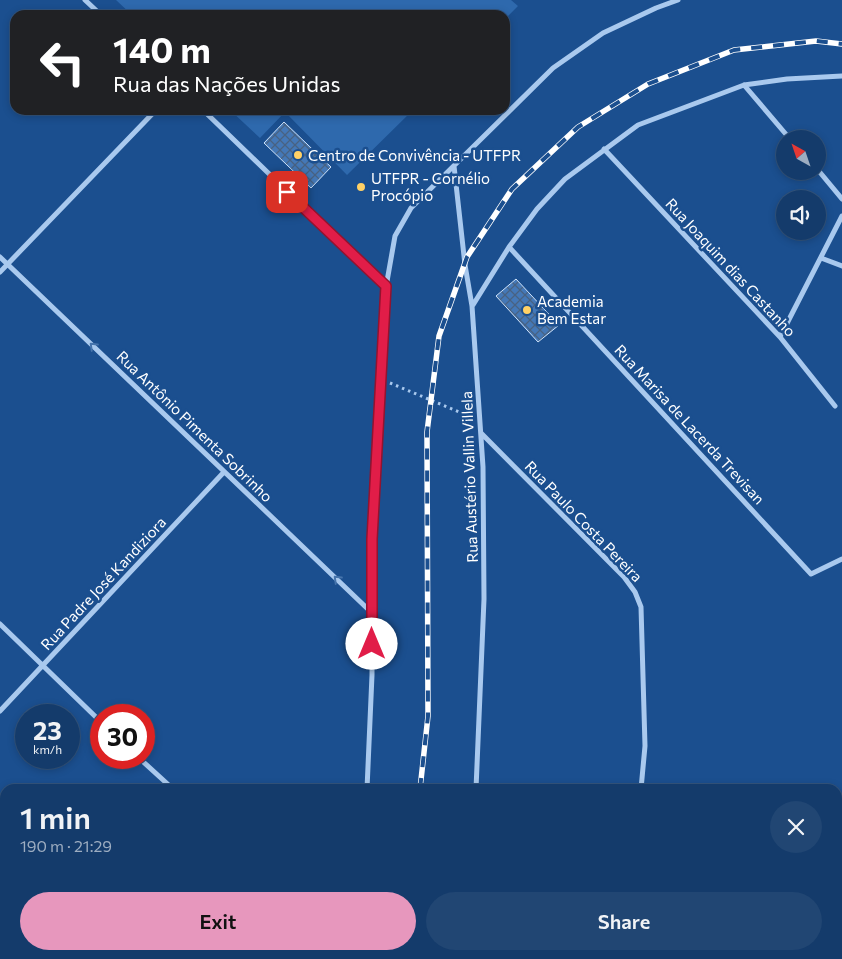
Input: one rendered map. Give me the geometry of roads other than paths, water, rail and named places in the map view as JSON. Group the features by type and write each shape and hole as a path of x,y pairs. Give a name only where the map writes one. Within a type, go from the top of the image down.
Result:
{"street":[{"path":"85,0 96,10"},
{"path":"510,111 553,68 603,34 656,8 678,0"},
{"path":"472,306 509,247 564,179 638,125 744,85 787,79 842,76"},
{"path":"744,85 782,130"},
{"path":"0,272 151,115"},
{"path":"208,115 386,286"},
{"path":"367,784 372,675 372,539 380,378 386,286 395,236 411,208 506,115"},
{"name":"Rua Joaquim dias Castanho","path":"604,149 780,337 835,406"},
{"name":"Rua Austério Vallin Villela","path":"454,166 465,265 472,306 481,421 484,599 476,784"},
{"path":"826,180 842,199"},
{"path":"780,337 842,216"},
{"name":"Rua Marisa de Lacerda Trevisan","path":"509,247 811,574 842,559"},
{"name":"Rua Antônio Pimenta Sobrinho","path":"0,258 372,613"},
{"path":"821,258 842,266"},
{"name":"Rua Paulo Costa Pereira","path":"481,433 624,577 636,592 641,607 645,746 641,784"},
{"name":"Rua Padre José Kandiziora","path":"0,711 224,472"},
{"path":"0,624 90,712"},
{"path":"152,769 168,784"}],"railway":[{"path":"421,784 428,716 427,432 439,336 467,257 512,189 578,127 648,84 734,50 816,41 842,44"}],"place":[{"name":"Centro de Convivência - UTFPR","path":"298,155"},
{"name":"UTFPR - Cornélio Procópio","path":"361,187"},
{"name":"Academia Bem Estar","path":"527,310"}]}
